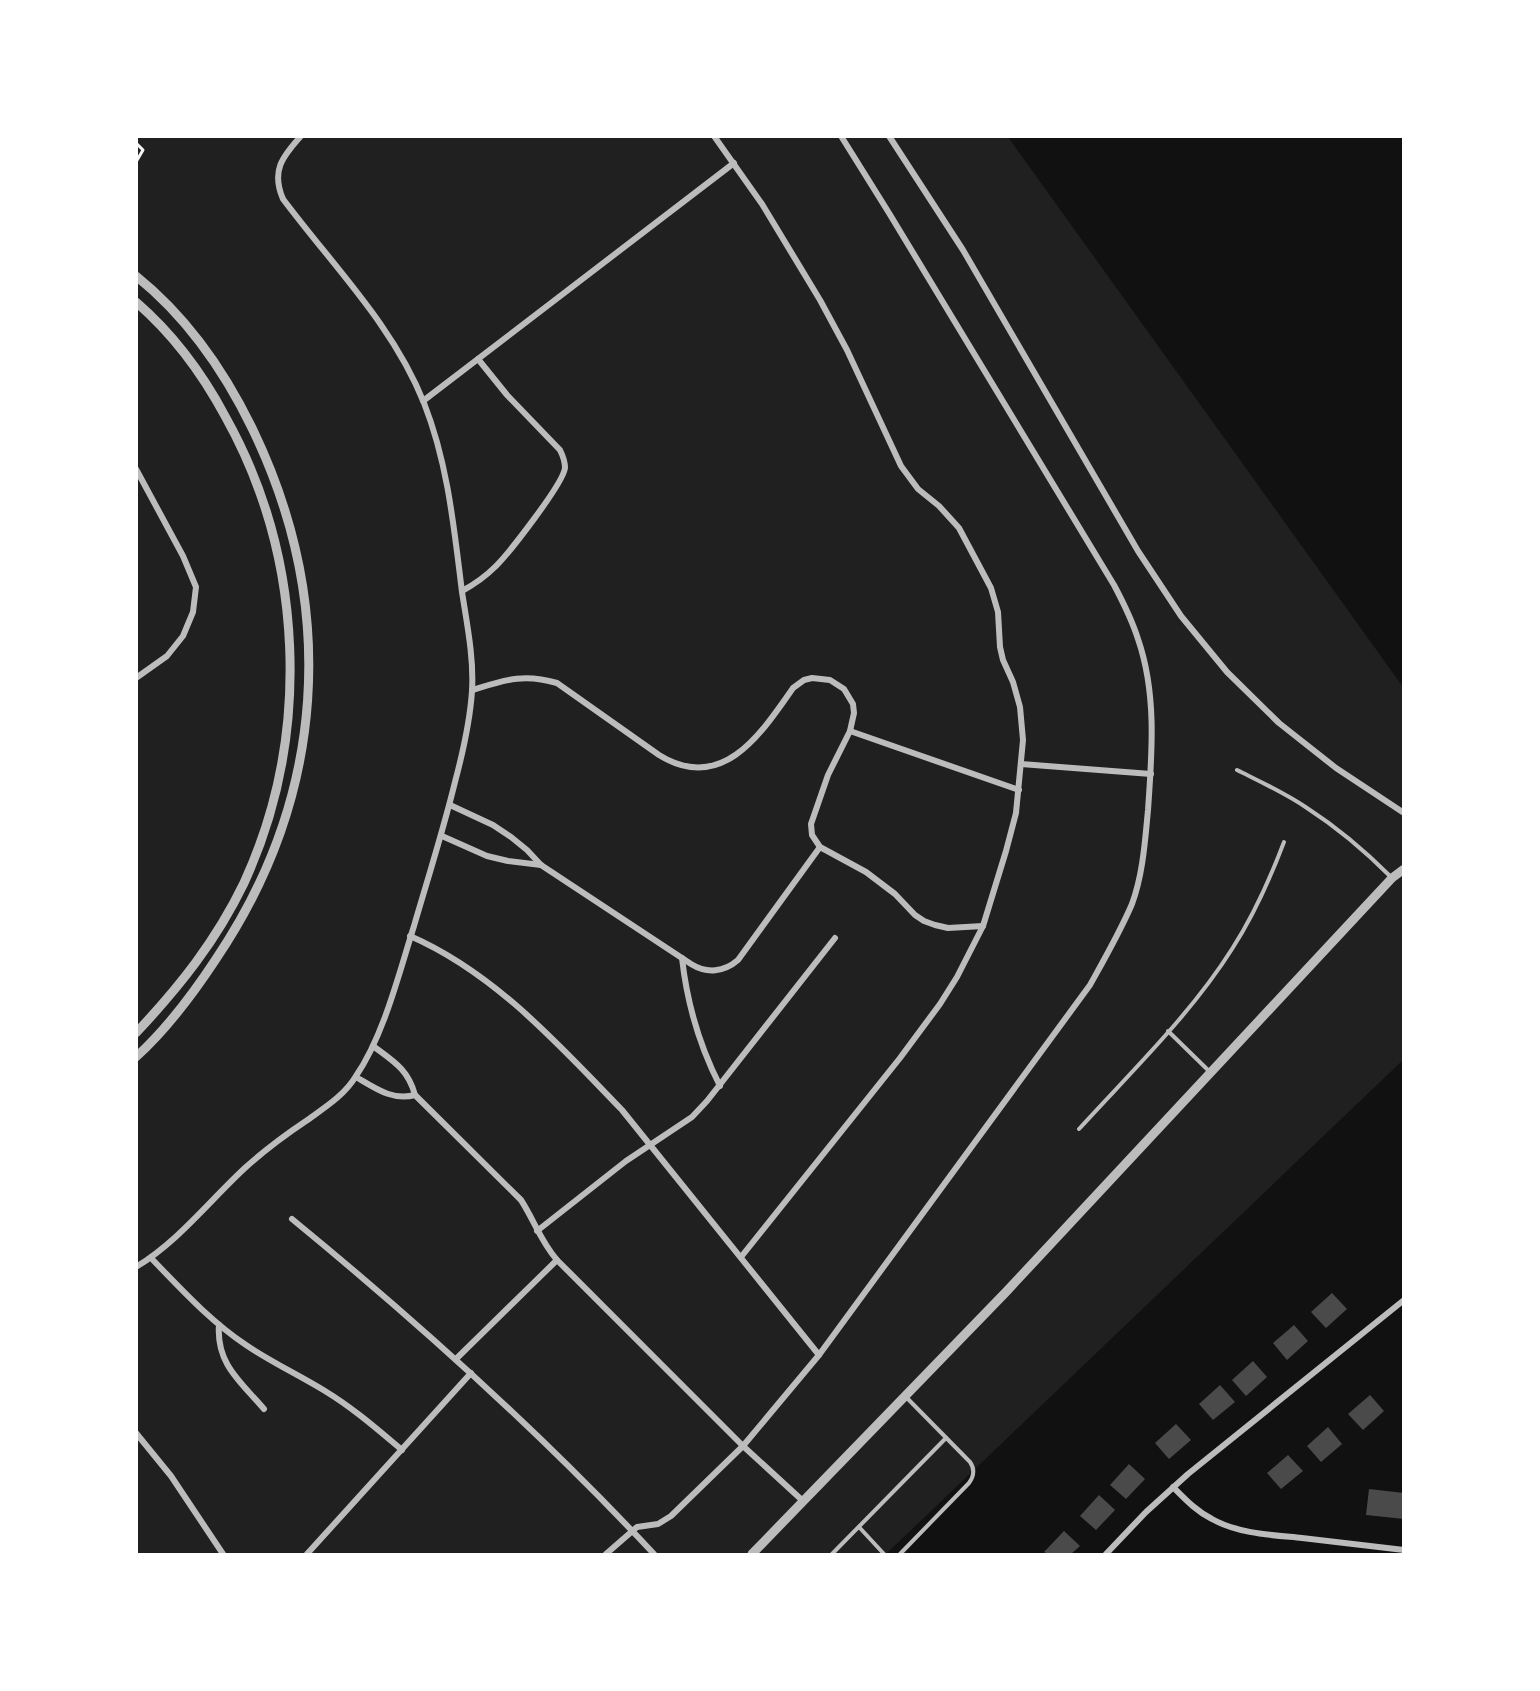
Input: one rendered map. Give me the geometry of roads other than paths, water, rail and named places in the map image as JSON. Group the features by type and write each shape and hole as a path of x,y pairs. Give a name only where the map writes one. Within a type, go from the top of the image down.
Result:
{"street":[{"path":"136,1267 174,1239 248,1165 334,1101 356,1077 382,1024 442,836 467,728 472,690 471,652 448,484 442,456 423,401 397,349 382,326 284,199 278,181 281,162 301,136"},
{"path":"714,136 786,242 820,300 847,350 901,466 918,489 950,516 959,528 991,588 998,612 1003,660 1013,682 1020,707 1023,740 1016,813 1006,850 983,926 957,977 922,1030 741,1257"},
{"path":"606,1554 632,1531 644,1525 665,1521 743,1446 819,1355 1090,985 1113,945 1132,903 1140,876 1151,774 1151,698 1147,669 1128,611 841,136"},
{"path":"889,136 963,250 1138,551 1180,616 1227,672 1279,723 1336,768 1404,813"},
{"path":"423,401 734,163"},
{"path":"136,276 168,304 196,338 246,416 262,450 279,494 294,545 306,608 309,672 305,727 298,771 283,826 261,880 228,941 196,990 172,1020 136,1057"},
{"path":"136,302 158,323 198,371 216,398 245,454 276,545 284,580 291,652 290,688 282,760 274,796 251,865 220,927 200,957 182,982 136,1033"},
{"path":"462,591 485,576 505,556 557,486 565,469 561,450 507,395 478,359"},
{"path":"136,469 183,556 196,587 193,612 183,636 166,656 136,678"},
{"path":"472,690 514,678 529,677 557,683 667,760 695,768 718,764 738,753 766,726 793,687 804,680 821,678 838,684 850,696 854,713 850,731 828,775 811,824 812,835 820,848 866,872 896,894 915,915 924,921 948,928 983,926"},
{"path":"850,731 1019,790"},
{"path":"1021,764 1151,774"},
{"path":"450,805 493,825 527,850 542,865 682,958 706,970 721,970 738,960 820,848"},
{"path":"442,836 487,856 542,865"},
{"path":"752,1554 1005,1293 1392,878 1404,869"},
{"path":"410,936 461,962 513,1004 587,1074 622,1110 819,1355"},
{"path":"537,1231 626,1161 692,1117 720,1086 835,938"},
{"path":"682,958 694,1024 720,1086"},
{"path":"373,1046 405,1072 415,1095 521,1200 537,1231 557,1260 743,1446 803,1501"},
{"path":"356,1077 389,1095 401,1098 415,1095"},
{"path":"292,1219 456,1359 574,1472 654,1554"},
{"path":"151,1258 219,1325 272,1362 300,1376 353,1410 402,1450"},
{"path":"456,1359 557,1260"},
{"path":"1106,1554 1173,1487 1404,1300"},
{"path":"219,1325 219,1343 224,1360 264,1409"},
{"path":"307,1554 471,1373"},
{"path":"136,1433 171,1476 223,1554"},
{"path":"1173,1487 1200,1512 1228,1526 1264,1534 1404,1550"}],"lane":[{"path":"1237,770 1306,807 1336,828 1392,878"},
{"path":"1079,1130 1213,977 1232,950 1261,898 1284,842"},
{"path":"1168,1031 1210,1072"},
{"path":"900,1554 972,1479 974,1474 972,1465 905,1396"},
{"path":"832,1554 946,1438"},
{"path":"859,1527 884,1554"}]}
